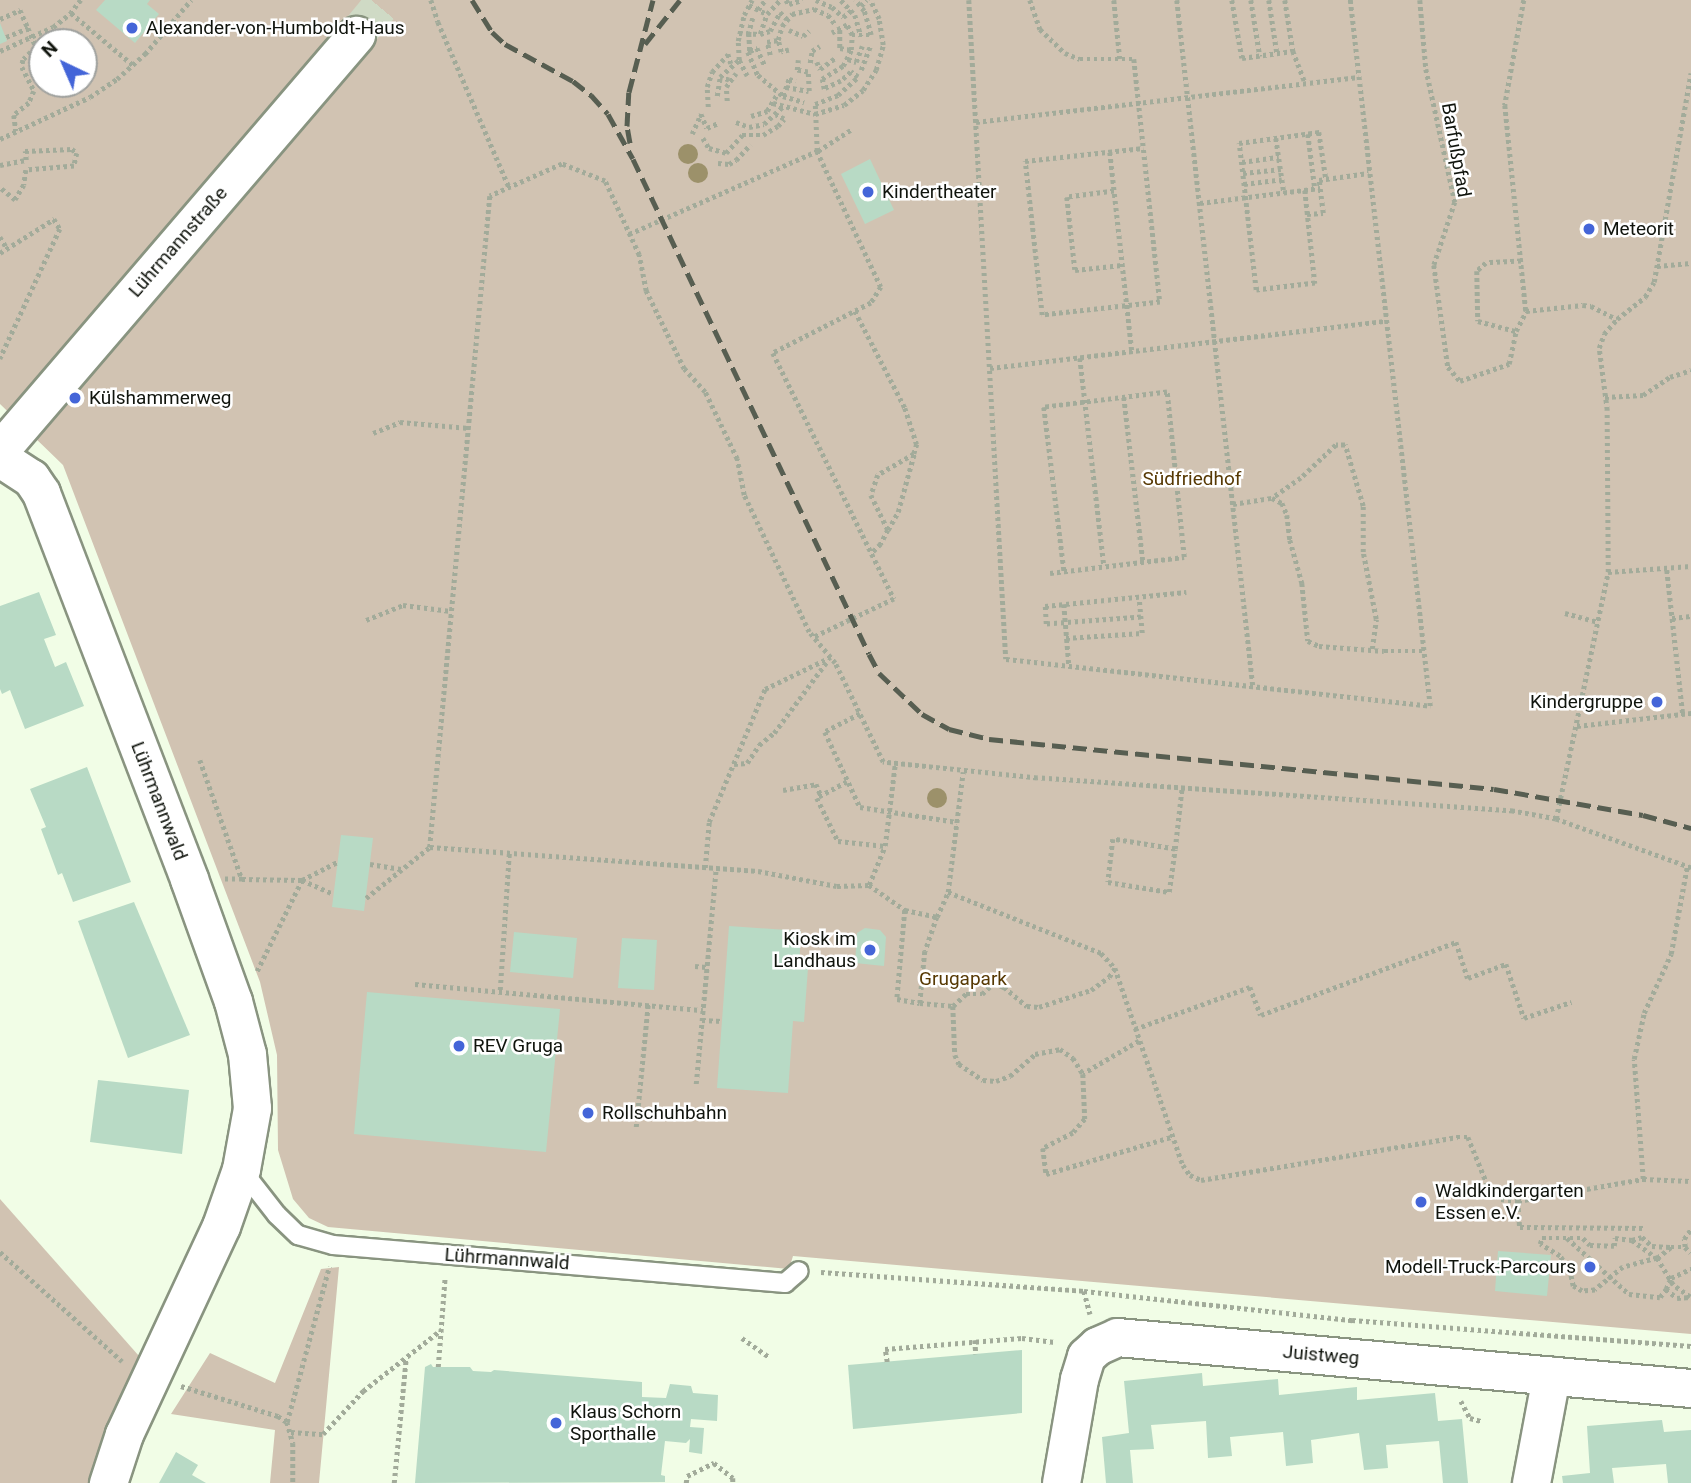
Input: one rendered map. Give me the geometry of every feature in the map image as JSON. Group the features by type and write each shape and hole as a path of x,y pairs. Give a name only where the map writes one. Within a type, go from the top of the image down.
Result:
{"street":[{"name":"Lührmannstraße","path":"0,450 356,35"},
{"name":"Lührmannwald","path":"0,458 31,478 41,493 189,879 233,1001 247,1054 252,1108 241,1169 221,1226 124,1434 108,1483"},
{"name":"Juistweg","path":"1061,1483 1079,1379 1086,1356 1097,1346 1117,1337 1691,1388"},
{"path":"1531,1483 1551,1376"}],"lane":[{"name":"Lührmannwald","path":"241,1169 277,1215 298,1235 334,1245 785,1283 799,1271"}],"path":[{"path":"51,28 71,13 81,0"},
{"path":"0,139 96,93 133,65 191,0"},
{"path":"431,0 509,187"},
{"path":"758,10 765,0"},
{"path":"760,34 767,14 780,0"},
{"path":"786,0 789,4 802,0"},
{"path":"812,17 818,0 843,17 852,10"},
{"path":"841,0 852,10 859,22 861,36"},
{"path":"852,35 871,35 861,6 855,0"},
{"path":"773,103 815,114 833,110 863,90 880,59 882,32 868,0 861,6"},
{"path":"969,0 1006,659 1430,706 1350,0"},
{"path":"1030,0 1041,29 1065,52 1080,59 1134,59 1160,302 1042,316 1025,161 1143,148"},
{"path":"1114,0 1120,59"},
{"path":"1177,0 1253,686"},
{"path":"1232,0 1242,58 1293,51"},
{"path":"1251,0 1260,56"},
{"path":"1269,0 1277,53"},
{"path":"1285,0 1293,51 1305,83"},
{"name":"Barfußpfad","path":"1420,0 1426,69 1455,202 1434,265 1448,366 1460,381 1509,364 1516,331"},
{"path":"1521,261 1486,263 1477,271 1478,321 1516,331 1526,311 1521,261 1505,105 1524,0"},
{"path":"747,76 739,60 740,33 750,2 767,14"},
{"path":"0,19 20,10 28,28 6,37"},
{"path":"789,50 781,52 778,40 787,19 797,12 816,10 835,24"},
{"path":"740,33 760,34 770,31 780,12 787,19"},
{"path":"71,13 133,65"},
{"path":"753,18 748,52 752,66 762,81 780,95 804,102"},
{"path":"814,637 894,599 773,353 871,303 881,287 817,151 815,104 838,95 858,77 851,72 841,81 824,89 822,79 835,73 848,59 851,50 852,35 848,25 832,33"},
{"path":"789,30 803,36 809,31"},
{"path":"840,30 840,48 851,50"},
{"path":"0,51 28,39"},
{"path":"770,55 767,42 778,40"},
{"path":"810,63 812,51 820,46"},
{"path":"848,59 856,62 862,46"},
{"path":"861,70 870,47"},
{"path":"750,51 757,48 765,66"},
{"path":"708,107 707,87 712,72 728,54 731,64"},
{"path":"28,55 23,60 22,67 28,79"},
{"path":"868,57 880,59"},
{"path":"817,62 820,69 835,58"},
{"path":"717,96 720,77 731,64 739,60"},
{"path":"786,87 809,91 808,72 796,70 798,60"},
{"path":"727,101 729,80 736,73"},
{"path":"1556,819 1608,572 1605,397 1599,348 1604,334 1617,319 1645,297 1657,266 1691,73"},
{"path":"976,122 1186,99 1358,76"},
{"path":"720,77 729,80"},
{"path":"751,116 762,114 780,95 789,79 796,81"},
{"path":"755,87 762,81"},
{"path":"16,131 14,115 31,98"},
{"path":"736,122 755,127 776,115 782,107"},
{"path":"692,134 701,114 707,128 718,123"},
{"path":"735,134 755,136 771,131 784,119 776,115"},
{"path":"629,234 817,151 852,129"},
{"path":"1305,190 1315,283 1256,290 1239,143 1319,132 1325,178"},
{"path":"1307,215 1323,213 1308,134"},
{"path":"703,138 714,151 726,153 742,135"},
{"path":"1276,138 1284,193"},
{"path":"718,163 729,164 741,156 750,145"},
{"path":"734,147 741,156"},
{"path":"0,188 15,200 24,185 25,151 72,149 77,153 74,166 26,170"},
{"path":"1110,152 1132,352"},
{"path":"1241,162 1279,157"},
{"path":"0,165 26,160"},
{"path":"430,847 490,196 562,164 605,181 639,255 646,290 684,369 705,392 737,459 744,495 814,637 831,657 883,762 963,772 1513,811 1556,819 1689,868 1671,954 1644,1013 1634,1059 1643,1179"},
{"path":"1242,173 1280,169"},
{"path":"1318,189 1319,180 1325,178 1369,173"},
{"path":"1244,184 1282,179"},
{"path":"1200,202 1318,189"},
{"path":"1114,191 1067,197 1075,270 1122,264"},
{"path":"0,253 54,219 60,229 0,359"},
{"path":"0,237 7,248"},
{"path":"1657,266 1691,263"},
{"path":"1526,311 1583,305 1591,306 1617,319"},
{"path":"855,311 915,432 914,454 898,512 881,544 872,553"},
{"path":"990,368 1385,321"},
{"path":"1080,358 1104,566"},
{"path":"1605,397 1643,395 1670,377 1691,370"},
{"path":"1050,573 1184,557 1167,392 1044,407 1064,571"},
{"path":"1124,397 1143,562"},
{"path":"373,433 400,422 469,428"},
{"path":"1233,504 1272,498 1301,478 1336,445 1345,445 1363,506 1363,552 1377,619 1372,649"},
{"path":"888,530 871,495 878,475 914,454"},
{"path":"1272,498 1282,503 1287,515 1290,540 1302,583 1308,641 1319,646 1424,651"},
{"path":"1608,572 1667,570 1691,566"},
{"path":"1667,570 1682,714"},
{"path":"1141,617 1046,624 1045,606 1186,592"},
{"path":"1066,638 1142,632 1139,598"},
{"path":"1064,604 1069,665"},
{"path":"366,620 403,605 451,611"},
{"path":"1565,613 1598,622"},
{"path":"1672,618 1691,616"},
{"path":"705,868 709,822 765,689 831,657"},
{"path":"734,764 747,763 759,745 774,733 831,657"},
{"path":"1577,726 1691,713"},
{"path":"860,714 825,732 860,807 957,822"},
{"path":"200,760 242,879"},
{"path":"869,885 885,846 895,764"},
{"path":"920,1003 925,951 948,892 963,772"},
{"path":"847,782 817,798 838,841 885,846"},
{"path":"783,790 816,785 821,796"},
{"path":"1175,849 1113,839 1108,882 1170,891 1175,849 1182,787"},
{"path":"366,898 430,847 758,871 837,886 869,885 905,910 937,917"},
{"path":"500,990 509,853"},
{"path":"233,1001 256,972 302,880 337,862"},
{"path":"370,864 403,869"},
{"path":"695,1084 716,869"},
{"path":"189,879 302,880 333,894"},
{"path":"948,892 1101,953 1115,968 1171,1137 1183,1166 1190,1175 1201,1180 1468,1137 1490,1191 1501,1199 1518,1201 1643,1179 1691,1181"},
{"path":"905,910 897,999 953,1006 966,994 982,994 993,983 1004,987 1027,1006 1039,1007 1091,990 1109,978 1115,968"},
{"path":"1135,1029 1250,987 1261,1014 1456,942 1468,978 1506,964 1524,1018 1571,1002"},
{"path":"695,966 706,967"},
{"path":"415,984 703,1010"},
{"path":"636,1127 648,1005"},
{"path":"953,1006 955,1055 968,1072 983,1080 996,1081 1010,1076 1035,1054 1047,1049 1060,1049 1083,1074 1085,1119 1073,1133 1043,1148 1046,1174 1171,1137"},
{"path":"702,1020 722,1021"},
{"path":"1083,1074 1139,1041"},
{"path":"1518,1201 1520,1227 1646,1228"},
{"path":"1691,1229 1684,1239 1685,1247 1691,1253"},
{"path":"1671,1247 1657,1258 1623,1267 1595,1290 1582,1291 1573,1286 1570,1272 1560,1255 1540,1244 1542,1238 1583,1238 1590,1245 1614,1246 1615,1238 1632,1240 1642,1237 1651,1246 1685,1247"},
{"path":"1566,1238 1629,1294 1660,1297 1671,1278 1690,1269"},
{"path":"1632,1240 1657,1258 1673,1285 1690,1297"},
{"path":"287,1422 334,1245"},
{"path":"0,1252 133,1370 278,1416 287,1422 291,1432 293,1483"},
{"path":"438,1367 446,1255"},
{"path":"799,1271 1084,1291 1352,1320 1691,1346"},
{"path":"1666,1289 1677,1298 1690,1297"},
{"path":"291,1432 323,1434 363,1391 442,1329"},
{"path":"741,1338 768,1356"},
{"path":"887,1362 886,1349 1022,1338 1058,1342"},
{"path":"975,1340 976,1354"},
{"path":"394,1483 406,1359"},
{"path":"686,1483 687,1476 714,1463 733,1478 733,1483"}],"green space":[{"name":"Grugapark","path":"0,0 1691,0 1691,1334 793,1256 789,1269 328,1227 309,1218 293,1199 278,1150 277,1055 260,982 63,465 0,404"},
{"path":"0,1199 139,1356 89,1483 0,1483"},
{"path":"339,1267 319,1483 270,1483 275,1430 171,1414 210,1353 275,1383 321,1269"}],"building":[{"name":"Alexander-von-Humboldt-Haus","path":"105,0 150,0 147,4 159,14 135,43 96,10"},
{"path":"0,23 7,41 0,44"},
{"name":"Kindertheater","path":"870,159 894,210 865,224 841,174"},
{"path":"39,592 56,635 44,639 55,667 66,662 84,706 25,729 10,690 2,694 0,689 0,606"},
{"path":"87,767 131,882 73,902 62,873 58,875 41,829 46,827 30,789"},
{"path":"341,835 373,838 364,911 332,907"},
{"path":"134,902 190,1035 128,1058 78,921"},
{"path":"729,926 801,931 799,968 808,968 804,1022 793,1021 788,1093 717,1088"},
{"name":"Kiosk im Landhaus","path":"865,928 880,930 886,937 884,966 855,963 857,933"},
{"path":"514,932 577,938 573,978 510,972"},
{"path":"622,938 657,940 654,990 618,988"},
{"name":"REV Gruga","path":"367,992 560,1009 546,1152 354,1134"},
{"path":"98,1080 189,1090 182,1154 90,1142"},
{"path":"1498,1251 1551,1255 1547,1296 1495,1291"},
{"path":"1022,1350 1022,1413 853,1429 848,1365"},
{"name":"Klaus Schorn Sporthalle","path":"431,1364 433,1367 470,1367 473,1371 494,1370 642,1382 642,1397 666,1398 670,1384 691,1386 693,1393 718,1395 717,1421 691,1419 690,1427 704,1428 702,1454 689,1452 690,1439 686,1443 665,1441 661,1475 665,1476 665,1482 415,1483 425,1367"},
{"path":"1202,1373 1203,1386 1278,1379 1279,1395 1357,1387 1357,1400 1435,1393 1438,1421 1462,1419 1468,1483 1443,1483 1439,1441 1386,1445 1388,1468 1364,1470 1359,1433 1311,1440 1313,1463 1286,1466 1283,1432 1230,1437 1232,1456 1208,1458 1206,1421 1151,1425 1154,1449 1130,1450 1133,1483 1106,1483 1102,1437 1129,1433 1124,1381"},
{"path":"1662,1420 1664,1432 1691,1430 1691,1483 1668,1483 1666,1464 1612,1468 1614,1483 1563,1483 1562,1476 1590,1473 1587,1426"},
{"path":"176,1452 198,1465 192,1475 206,1483 159,1483"}],"tunnel":[{"path":"356,35 385,0"}],"railway":[{"path":"472,0 492,32 505,44 573,81 591,95 608,114 633,159 869,654 879,673 922,714 949,729 989,739 1494,789 1643,815 1691,828"},
{"path":"630,143 627,126 629,92 653,0"},
{"path":"645,44 680,0"}],"place":[{"name":"Alexander-von-Humboldt-Haus","path":"132,28"},
{"name":"Kindertheater","path":"868,192"},
{"name":"Meteorit","path":"1589,229"},
{"name":"Külshammerweg","path":"75,398"},
{"name":"Kindergruppe","path":"1657,702"},
{"name":"Kiosk im Landhaus","path":"870,950"},
{"name":"REV Gruga","path":"459,1046"},
{"name":"Rollschuhbahn","path":"588,1113"},
{"name":"Waldkindergarten Essen e.V.","path":"1421,1202"},
{"name":"Modell-Truck-Parcours","path":"1590,1267"},
{"name":"Klaus Schorn Sporthalle","path":"556,1423"}],"park label":[{"name":"Südfriedhof","path":"1192,479"}]}
